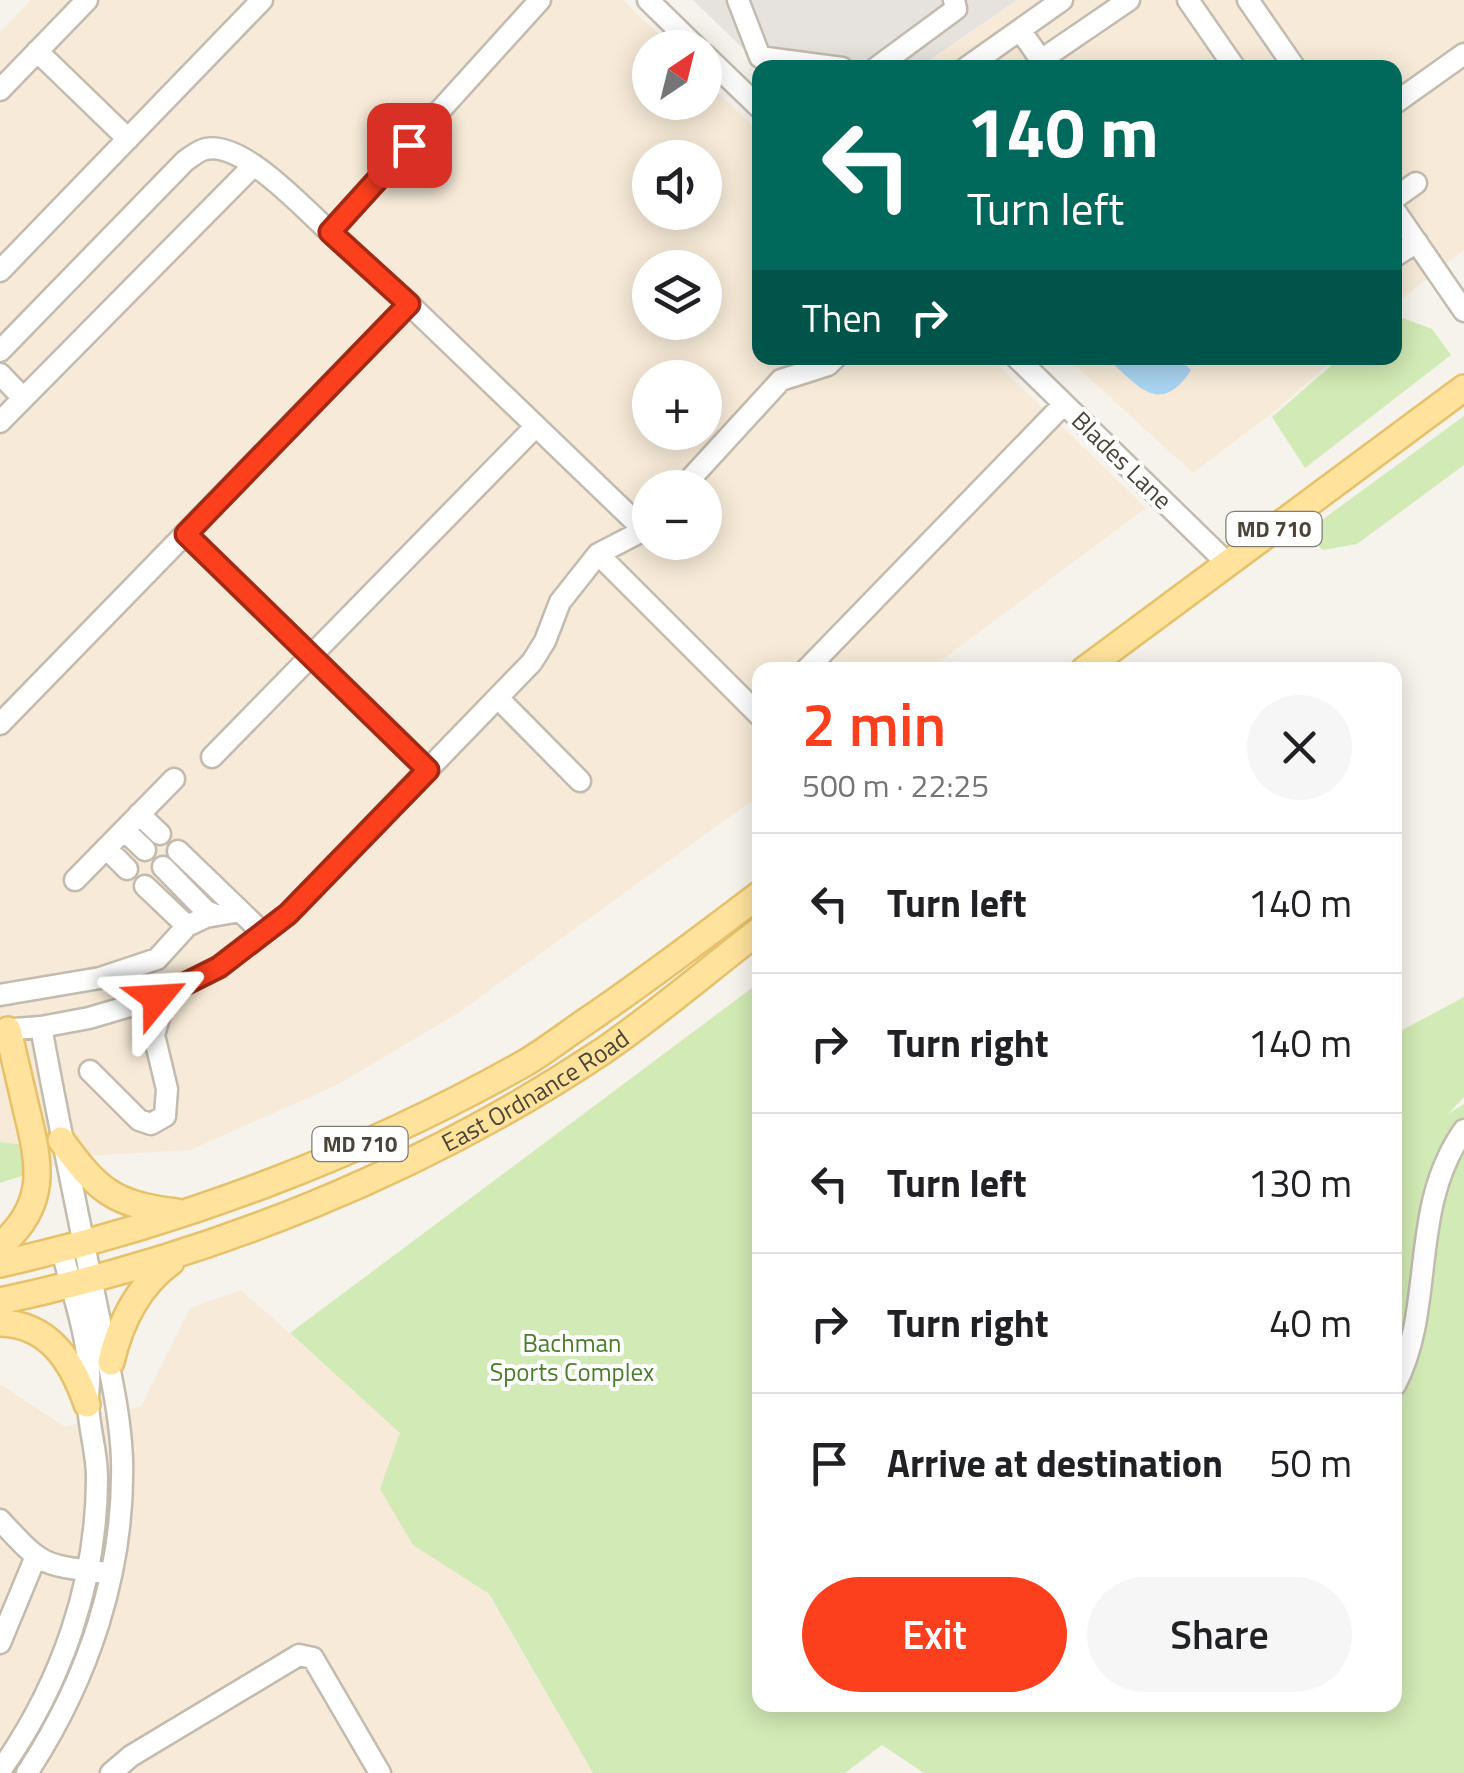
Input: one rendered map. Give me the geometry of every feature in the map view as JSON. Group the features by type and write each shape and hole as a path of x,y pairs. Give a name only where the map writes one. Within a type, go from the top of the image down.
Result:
{"main road":[{"name":"MD 710","path":"1095,662 1464,388"},
{"name":"East Ordnance Road","path":"0,1264 186,1213 384,1134 527,1062 656,974 752,900"},
{"name":"East Ordnance Road","path":"0,1300 82,1283 185,1252 356,1185 515,1105 604,1050 752,936"},
{"path":"0,1246 12,1236 33,1205 39,1166 4,1030"},
{"path":"62,1140 85,1173 118,1199 138,1207 186,1213"},
{"path":"110,1362 118,1329 132,1304 149,1281 185,1252"},
{"path":"0,1323 27,1327 49,1339 72,1369 88,1404"}],"street":[{"path":"0,90 86,0"},
{"path":"0,272 262,0"},
{"path":"330,232 540,0"},
{"path":"648,0 679,30"},
{"path":"738,0 760,57"},
{"path":"887,60 956,9 954,0"},
{"path":"977,60 1062,0"},
{"path":"1020,30 1040,60 1130,0"},
{"path":"1188,0 1229,60"},
{"path":"1248,0 1289,60"},
{"path":"37,52 128,139"},
{"path":"1402,98 1464,54"},
{"path":"760,57 782,60"},
{"path":"737,86 752,67"},
{"path":"722,71 752,100"},
{"path":"0,352 184,160 207,148 230,152 254,164 330,232 632,512"},
{"path":"0,422 254,164"},
{"path":"1402,193 1416,184"},
{"path":"1402,221 1464,311"},
{"path":"1402,252 1417,242"},
{"path":"0,724 409,304"},
{"path":"698,470 780,380 828,365"},
{"name":"Blades Lane","path":"1024,365 1228,563"},
{"path":"0,374 23,398"},
{"path":"814,662 1064,404"},
{"path":"212,757 536,426"},
{"path":"186,534 428,770"},
{"path":"4,1030 42,1028 157,998 219,967 288,914 532,662 546,642 560,602 598,554 632,535"},
{"path":"598,554 752,708"},
{"path":"498,698 580,782"},
{"path":"75,880 174,779"},
{"path":"139,814 160,834"},
{"path":"124,830 144,850"},
{"path":"106,848 127,869"},
{"path":"178,851 263,933"},
{"path":"162,867 206,911 216,916"},
{"path":"145,886 188,926"},
{"path":"0,995 100,978 156,959 188,926 240,911"},
{"path":"90,1071 139,1120 151,1124 165,1116 167,1089 154,1034 161,1011"},
{"path":"27,1773 72,1696 98,1630 120,1512 122,1458 110,1362 73,1247 62,1140 42,1028"},
{"path":"1402,1371 1438,1179 1464,1130"},
{"path":"0,1771 58,1670 77,1616 96,1524 97,1472 88,1404 82,1283"},
{"path":"0,1520 36,1556 56,1568 111,1573"},
{"path":"0,1643 36,1556"},
{"path":"110,1773 131,1756 299,1655 313,1658 380,1773"}],"shaded area":[{"path":"31,0 623,0 654,30 632,30 632,120 722,120 722,96 752,125 752,365 998,365 1146,508 939,662 752,662 752,801 458,1013 337,1085 190,1150 86,1156 31,1173 25,1145 0,1142 0,32"},
{"path":"693,0 1017,0 930,60 755,60"},
{"path":"1017,0 1464,0 1464,250 1402,299 1402,60 931,60"},
{"path":"1075,365 1327,365 1275,411 1193,473"},
{"path":"241,1290 401,1433 413,1545 488,1594 593,1773 0,1773 0,1384 65,1427 141,1406 190,1308"}],"green space":[{"path":"1402,318 1432,329 1451,355 1305,468 1272,417 1332,365 1402,365"},
{"path":"1464,416 1464,465 1357,544 1323,550 1317,545 1315,525"},
{"name":"Bachman Sports Complex","path":"752,988 752,1712 1402,1712 1402,1030 1464,997 1464,1097 1448,1114 1464,1104 1464,1773 924,1773 882,1745 845,1773 593,1773 489,1594 413,1545 380,1489 400,1433 290,1333"},
{"path":"0,1142 25,1145 31,1173 0,1183"}],"water":[{"path":"1115,365 1186,365 1191,370 1169,392 1149,392"}],"route":[{"path":"157,998 219,967 288,914 428,770 186,534 409,304 330,232 409,145"}]}
